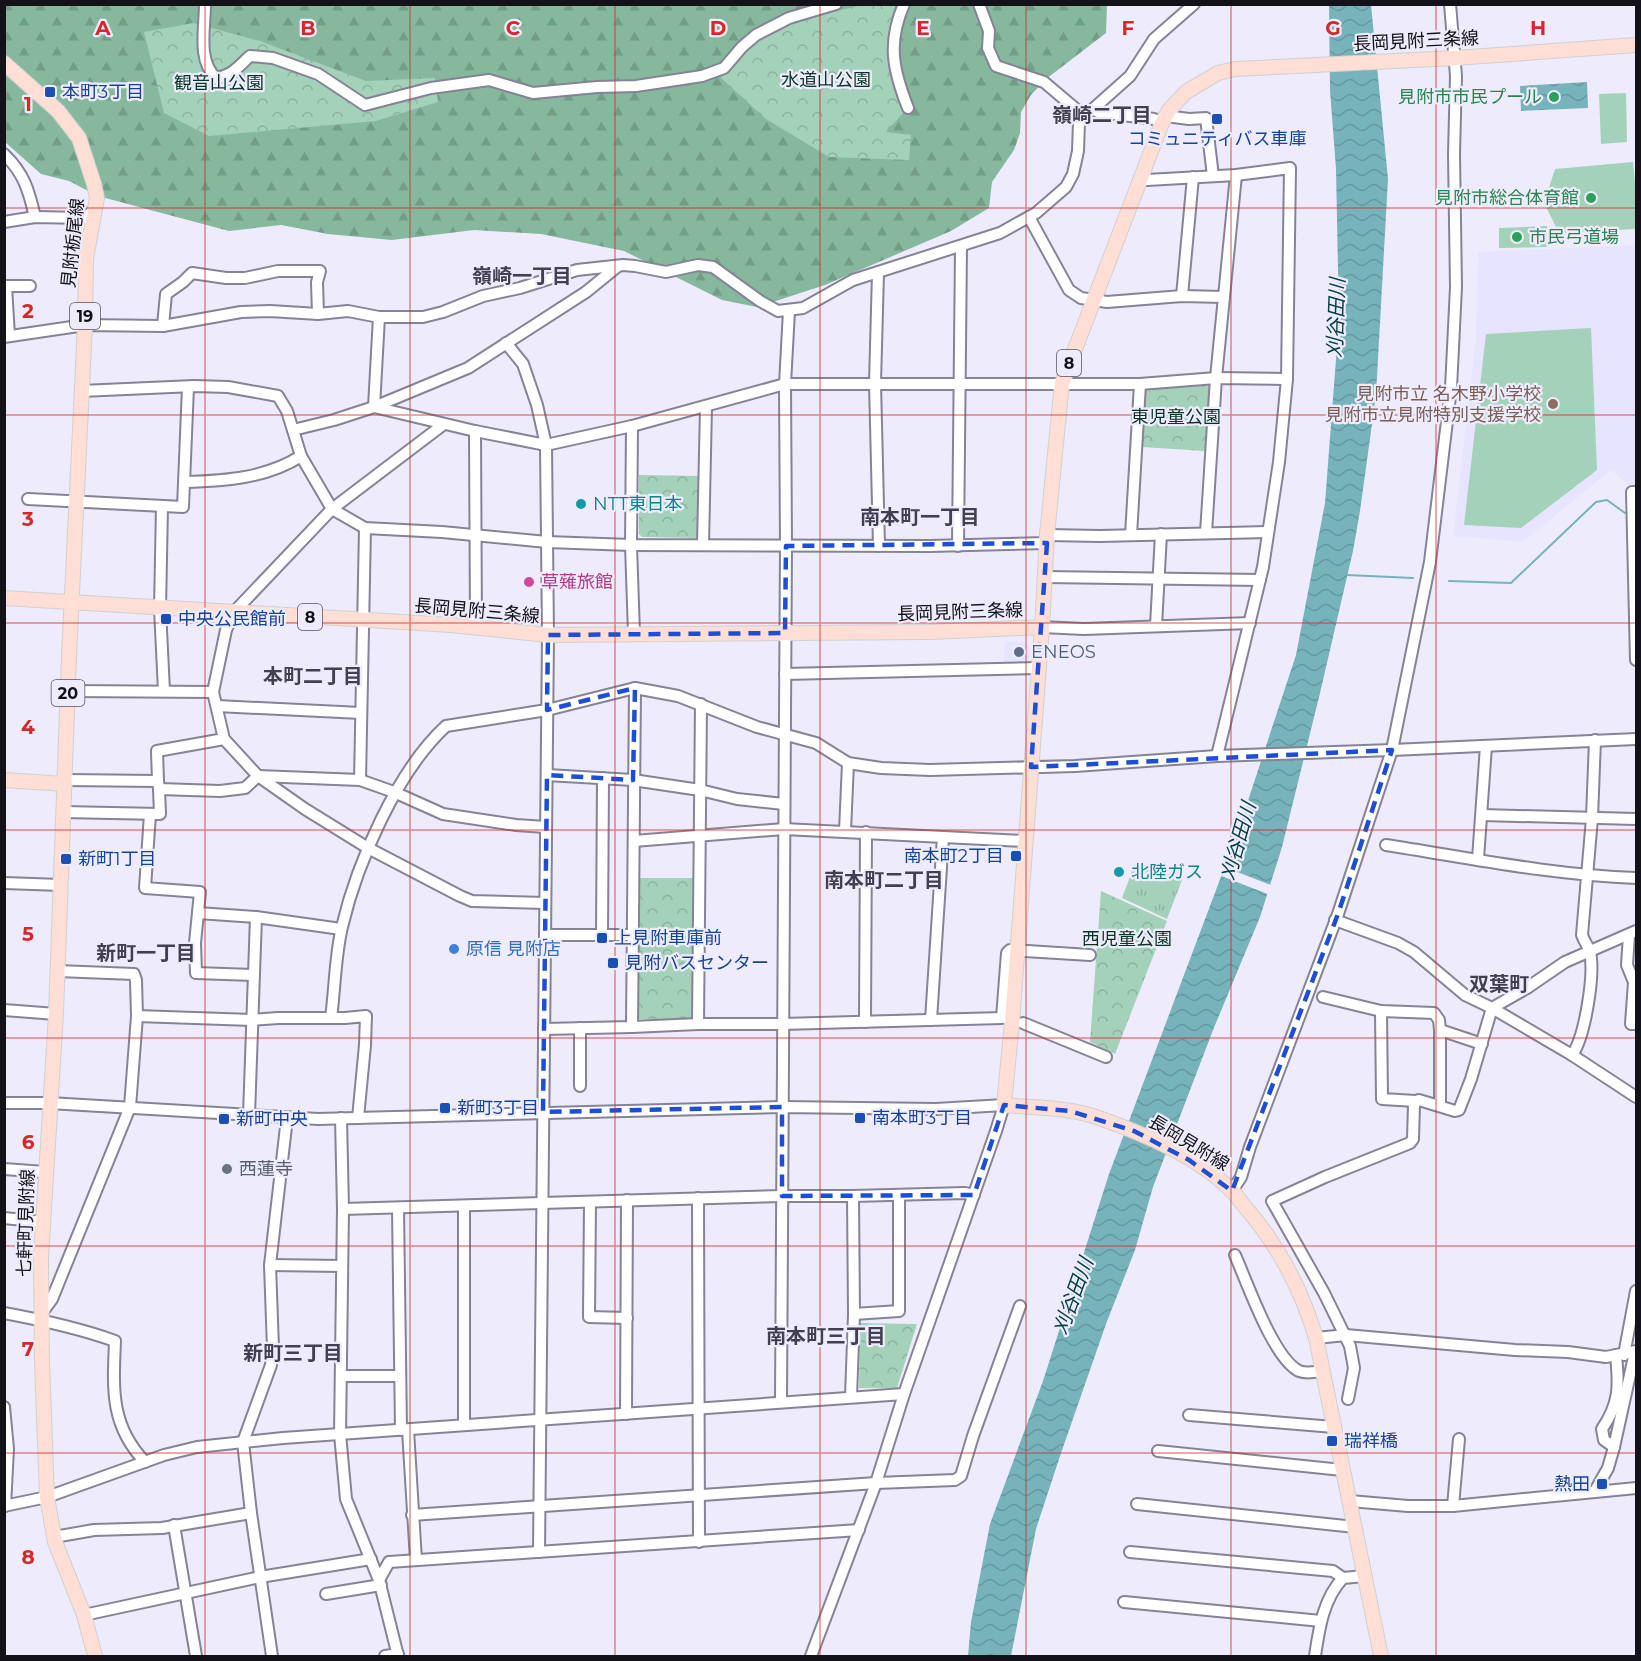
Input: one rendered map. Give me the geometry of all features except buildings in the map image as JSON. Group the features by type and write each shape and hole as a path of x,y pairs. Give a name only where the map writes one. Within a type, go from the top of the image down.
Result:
{"main road":[{"name":"長岡見附三条線","path":"4,598 363,620 548,635 930,632 1042,627 1047,539 1062,383 1164,119 1186,92 1218,73 1254,67 1455,58 1636,45"},
{"name":"見附栃尾線","path":"4,63 58,111 79,138 94,184 97,208 86,260 72,603"},
{"name":"20","path":"65,782 72,603"},
{"path":"1004,1105 1042,627"},
{"path":"4,780 65,782"},
{"name":"七軒町見附線","path":"65,782 56,1014 43,1222 41,1317 47,1497 54,1538 84,1616 95,1656"},
{"name":"長岡見附線","path":"1004,1105 1070,1111 1102,1119 1149,1137 1171,1149 1231,1190 1271,1239 1300,1292 1316,1338 1381,1656"}],"street":[{"path":"206,4 204,54 210,72 216,78 226,77 250,56 273,58 318,74 365,105 431,88 489,80 532,93 636,86 702,76 724,68 742,46 756,35 789,18 836,4"},
{"path":"904,4 894,42 893,63 908,108"},
{"path":"979,4 989,31 988,48 996,66 1044,82 1083,115"},
{"path":"30,286 6,286 7,336 85,325 163,326 241,312 296,311 318,314 348,311 379,317 423,317 443,312 483,296 520,288 577,270 618,266 635,266 666,272 698,265 713,267 760,301 778,311 803,308 853,280 961,247 1000,233 1029,217 1066,187 1073,174 1078,151 1079,122 1083,115 1093,109 1130,75 1154,39 1194,4"},
{"path":"1231,1190 1241,1178 1254,1137 1335,920 1388,750 1430,562 1451,388 1456,287 1455,58 1450,4"},
{"path":"1093,109 1098,112 1154,119 1206,118 1212,176"},
{"path":"4,154 15,164 29,190 34,217"},
{"path":"1140,178 1147,180 1236,175 1290,168 1287,379 1279,462 1260,580 1217,756"},
{"path":"1206,533 1216,378 1236,175"},
{"path":"1182,296 1193,177"},
{"path":"4,222 34,217 85,218 97,208"},
{"path":"1029,217 1069,290 1081,298 1107,302 1182,296 1224,297"},
{"path":"958,546 961,247"},
{"path":"293,429 334,420 374,407 468,368 586,292 618,266"},
{"path":"163,326 166,294 192,273 226,279 278,271 320,271 317,282 318,314"},
{"path":"878,273 875,383 879,546"},
{"path":"781,1402 785,384 789,311"},
{"path":"374,407 379,317"},
{"path":"506,344 523,364 537,405 546,445 548,635 539,1552"},
{"path":"374,407 546,445 632,426 785,384 1140,384 1216,378 1287,379"},
{"path":"1131,535 1140,384"},
{"path":"28,499 183,507 188,387"},
{"path":"81,391 228,387 278,396 287,411 301,456 332,508 365,528 547,542 786,546 958,546 1131,535 1268,532"},
{"path":"703,545 706,407"},
{"path":"444,424 332,508 234,612 226,630 213,692 224,739 258,776 305,810 368,848 472,901 545,903"},
{"path":"632,426 631,545 634,634"},
{"path":"475,431 476,628"},
{"path":"185,482 223,482 246,478 301,456"},
{"path":"1636,492 1632,492 1636,660"},
{"path":"162,506 160,609 164,691"},
{"path":"360,780 365,528"},
{"path":"1156,626 1161,534"},
{"path":"1045,577 1260,580"},
{"path":"1042,627 1084,629 1250,623"},
{"path":"785,674 1039,668"},
{"path":"632,1027 634,688"},
{"path":"331,1018 341,929 368,848 394,792 436,734 446,726 547,710 634,688 678,696 758,728 816,743 848,763 881,768 930,770 1075,766 1217,756 1636,739"},
{"path":"68,691 213,692"},
{"path":"698,1024 701,704"},
{"path":"216,706 361,713"},
{"path":"63,812 160,814 157,751 224,739"},
{"path":"1572,1055 1583,1028 1590,974 1590,952 1582,935 1592,818 1595,740"},
{"path":"1478,859 1486,746"},
{"path":"845,831 848,763"},
{"path":"65,782 158,785 220,791 245,788 258,776 360,780 444,814 516,825 546,827"},
{"path":"547,776 633,780 700,790 737,799 784,804"},
{"path":"602,935 603,778"},
{"path":"150,814 145,888 200,892 196,972 253,975"},
{"path":"1482,814 1636,819"},
{"path":"634,841 784,829 1025,841"},
{"path":"865,1022 866,832"},
{"path":"931,1020 943,837"},
{"path":"1386,845 1478,859 1506,866 1586,876 1636,878"},
{"path":"4,883 61,885"},
{"path":"198,913 256,917 341,929"},
{"path":"249,1115 256,917"},
{"path":"1335,920 1406,947 1424,959 1465,995 1492,1008 1572,1055 1636,1098"},
{"path":"1381,1011 1382,1099 1419,1100 1455,1111 1459,1110 1462,1107 1492,1008 1566,962 1633,933"},
{"path":"1633,933 1627,965 1634,982 1631,1024 1636,1024"},
{"path":"545,935 633,935"},
{"path":"544,1029 1002,1018 1007,953 1010,950 1090,955"},
{"path":"41,1317 52,1299 130,1107 137,1016 134,974 57,970"},
{"path":"1323,997 1381,1011 1434,1013 1439,1020 1440,1030 1440,1105"},
{"path":"4,1010 56,1014"},
{"path":"137,1016 252,1020 366,1016 366,1045 358,1118"},
{"path":"1023,1023 1106,1057"},
{"path":"580,1028 580,1086"},
{"path":"1440,1030 1482,1044"},
{"path":"1348,1399 1354,1368 1346,1335 1272,1201 1410,1143 1413,1139 1416,1101"},
{"path":"4,1103 130,1107 287,1118 782,1107 936,1109 1004,1105 904,1394 876,1483 811,1656"},
{"path":"272,1656 243,1442 271,1365 273,1348 270,1265 287,1118"},
{"path":"340,1118 343,1209 340,1434 346,1499 380,1582 398,1655 385,1656"},
{"path":"4,1169 45,1172"},
{"path":"343,1209 782,1196 965,1193 974,1195"},
{"path":"854,1314 899,1311 899,1195"},
{"path":"851,1397 854,1314 853,1196"},
{"path":"698,1198 699,1542"},
{"path":"626,1414 627,1200"},
{"path":"590,1202 589,1317 627,1318"},
{"path":"464,1206 464,1425"},
{"path":"398,1208 400,1376 416,1560"},
{"path":"4,1218 43,1222"},
{"path":"1235,1255 1269,1331 1288,1361 1298,1371 1307,1373 1322,1371"},
{"path":"270,1265 342,1266"},
{"path":"1614,1447 1604,1440 1602,1429 1610,1418 1619,1386 1620,1355 1636,1291"},
{"path":"412,1515 876,1483 955,1480 962,1476 973,1436 1020,1306"},
{"path":"4,1313 41,1317 115,1341 113,1382 119,1421 135,1451 145,1462"},
{"path":"1316,1338 1346,1335 1606,1357 1636,1351 1608,1468 1594,1491"},
{"path":"340,1376 400,1376"},
{"path":"4,1407 8,1449 5,1506 47,1497 164,1455 197,1447 340,1434 904,1394"},
{"path":"1189,1415 1334,1427"},
{"path":"1452,1506 1459,1438"},
{"path":"1158,1451 1342,1470"},
{"path":"1350,1501 1408,1506 1452,1506 1636,1488"},
{"path":"1137,1504 1355,1527"},
{"path":"54,1538 94,1530 162,1528 251,1513"},
{"path":"174,1525 196,1656"},
{"path":"380,1582 389,1562 859,1530"},
{"path":"1130,1552 1333,1571 1343,1578 1364,1576"},
{"path":"84,1616 260,1577 371,1559"},
{"path":"1315,1656 1321,1621 1334,1588 1343,1578"},
{"path":"326,1594 380,1582"},
{"path":"1124,1602 1321,1621"}],"highlighted area":[{"path":"1047,543 1031,767 1392,750 1338,914 1232,1191 1189,1160 1134,1131 1070,1111 1004,1105 974,1195 782,1196 782,1107 543,1112 547,775 633,780 635,688 547,710 548,635 785,633 786,546"}],"shaded area":[{"name":"見附市立 名木野小学校 見附市立見附特別支援学校","path":"1636,245 1636,485 1628,485 1611,470 1523,542 1453,536 1476,338 1478,252"},
{"path":"1005,641 1023,642 1030,646 1029,665 1004,665"}],"green space":[{"path":"4,5 1107,5 1106,33 1046,79 1031,95 1021,112 1020,133 1014,150 992,182 989,208 951,231 825,285 757,307 722,300 624,251 541,234 474,230 392,240 328,234 281,225 229,231 98,196 69,181 41,174 5,142"},
{"name":"水道山公園","path":"863,5 896,5 889,31 888,58 893,85 906,110 886,132 911,135 909,160 829,157 766,119 721,78 742,53 754,43 783,27"},
{"name":"観音山公園","path":"193,23 260,41 366,81 435,78 438,102 376,121 209,136 164,113 144,32"},
{"path":"1626,93 1627,142 1601,144 1599,94"},
{"name":"見附市総合体育館","path":"1633,162 1636,229 1559,233 1544,203 1555,169"},
{"path":"1547,226 1547,247 1499,248 1499,228"},
{"path":"1591,328 1597,470 1521,528 1464,525 1486,334"},
{"name":"東児童公園","path":"1210,384 1212,387 1205,451 1142,447 1144,388 1147,386"},
{"path":"639,475 701,476 701,534 697,538 642,537 639,534"},
{"path":"1136,861 1182,880 1167,919 1122,898"},
{"path":"637,878 694,878 697,883 696,1019 636,1019"},
{"name":"西児童公園","path":"1101,891 1167,921 1115,1054 1090,1042"},
{"path":"860,1323 917,1324 897,1388 859,1388"}],"water":[{"name":"刈谷田川","path":"1329,5 1371,5 1388,179 1376,395 1353,551 1282,847 1260,917 1213,1030 1153,1187 1135,1250 1106,1324 1060,1456 1036,1529 1011,1656 968,1656 971,1622 990,1524 1043,1381 1109,1174 1236,837 1296,655 1325,503 1339,320"},
{"name":"見附市市民プール","path":"1587,82 1588,108 1521,111 1520,86"}],"pier":[{"path":"1222,866 1273,886 1270,895 1219,875"}],"waterway":[{"path":"1449,581 1511,583 1596,502 1607,500 1628,513"},
{"path":"1347,575 1413,578"}],"place":[{"name":"本町3丁目","path":"50,92"},
{"name":"見附市市民プール","path":"1554,97"},
{"name":"コミュニティバス車庫","path":"1217,119"},
{"name":"見附市総合体育館","path":"1591,198"},
{"name":"市民弓道場","path":"1517,237"},
{"name":"見附市立 名木野小学校 見附市立見附特別支援学校","path":"1553,404"},
{"name":"NTT東日本","path":"581,504"},
{"name":"草薙旅館","path":"529,582"},
{"name":"中央公民館前","path":"166,619"},
{"name":"ENEOS","path":"1019,652"},
{"name":"南本町2丁目","path":"1016,856"},
{"name":"新町1丁目","path":"66,859"},
{"name":"北陸ガス","path":"1119,872"},
{"name":"上見附車庫前","path":"602,938"},
{"name":"原信 見附店","path":"454,949"},
{"name":"見附バスセンター","path":"613,963"},
{"name":"新町3丁目","path":"445,1108"},
{"name":"南本町3丁目","path":"860,1118"},
{"name":"新町中央","path":"224,1119"},
{"name":"西蓮寺","path":"227,1169"},
{"name":"瑞祥橋","path":"1332,1441"},
{"name":"熱田","path":"1602,1484"}],"district":[{"name":"嶺崎二丁目","path":"1102,115"},
{"name":"嶺崎一丁目","path":"522,276"},
{"name":"南本町一丁目","path":"920,517"},
{"name":"本町二丁目","path":"313,676"},
{"name":"南本町二丁目","path":"884,880"},
{"name":"新町一丁目","path":"146,953"},
{"name":"双葉町","path":"1499,984"},
{"name":"南本町三丁目","path":"826,1336"},
{"name":"新町三丁目","path":"293,1353"}]}
